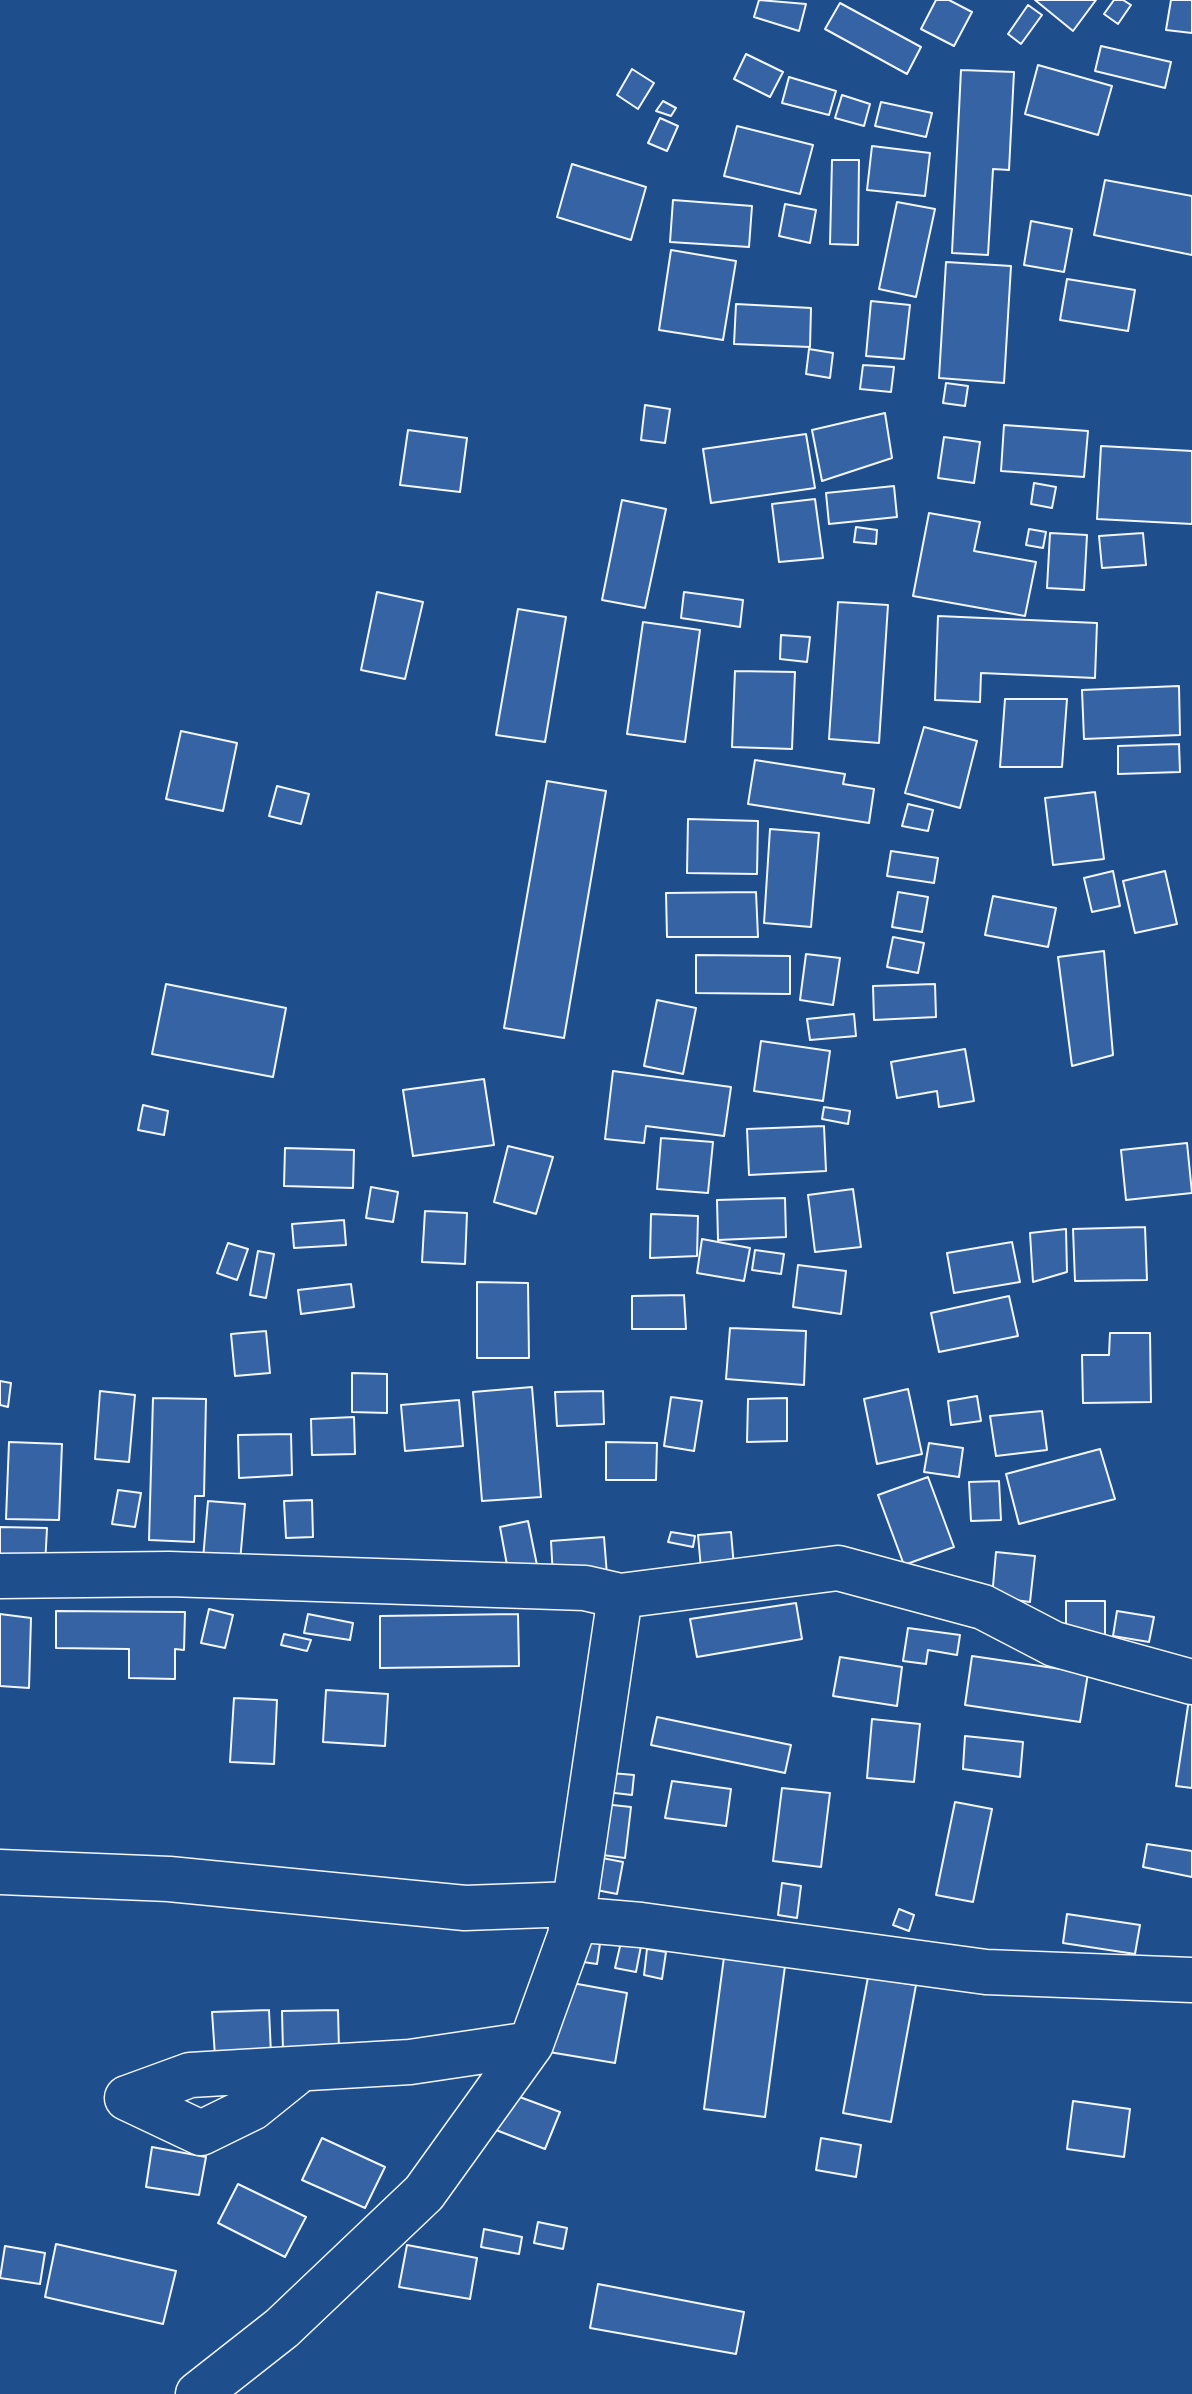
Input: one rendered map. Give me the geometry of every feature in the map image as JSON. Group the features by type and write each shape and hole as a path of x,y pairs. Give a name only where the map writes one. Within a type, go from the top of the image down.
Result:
{"street":[{"path":"0,1576 185,1574 585,1588 620,1596 838,1568 983,1607 1054,1644 1192,1682"},
{"path":"198,2394 282,2328 424,2193 531,2044 570,1936 620,1596"},
{"path":"0,1872 169,1879 465,1908 572,1912 641,1925 986,1972 1192,1980"},
{"path":"298,2071 410,2062 531,2044"}],"building":[{"path":"759,0 806,4 799,31 754,17"},
{"path":"936,0 949,0 972,12 954,46 921,29"},
{"path":"1035,0 1096,0 1073,31"},
{"path":"1114,0 1123,0 1131,5 1118,24 1104,14"},
{"path":"1171,0 1192,0 1192,33 1166,30"},
{"path":"840,3 921,47 907,74 825,29"},
{"path":"1028,5 1042,15 1021,44 1008,34"},
{"path":"1101,46 1171,62 1165,88 1095,71"},
{"path":"746,54 783,72 770,97 734,79"},
{"path":"1038,65 1112,86 1098,135 1025,114"},
{"path":"632,69 654,83 638,109 617,95"},
{"path":"961,70 1014,72 1009,170 993,169 988,255 952,253"},
{"path":"789,77 836,91 829,115 782,103"},
{"path":"842,95 870,104 864,126 835,118"},
{"path":"663,101 676,108 671,116 656,111"},
{"path":"881,102 932,113 926,137 875,126"},
{"path":"660,118 678,126 667,151 648,143"},
{"path":"737,126 813,145 800,194 724,176"},
{"path":"872,146 930,153 925,196 867,190"},
{"path":"832,160 859,160 858,245 830,244"},
{"path":"572,164 646,187 631,240 557,217"},
{"path":"1105,180 1192,196 1192,255 1094,235"},
{"path":"673,200 752,206 749,247 670,242"},
{"path":"897,202 935,209 916,297 879,289"},
{"path":"785,204 816,210 810,243 779,236"},
{"path":"1031,221 1072,229 1064,272 1024,265"},
{"path":"671,250 736,261 723,340 659,330"},
{"path":"946,262 1011,266 1004,383 939,378"},
{"path":"1067,279 1135,290 1128,331 1060,320"},
{"path":"871,301 910,305 904,359 866,356"},
{"path":"736,304 811,308 810,347 734,344"},
{"path":"809,349 833,353 830,378 806,374"},
{"path":"863,365 894,367 891,392 860,389"},
{"path":"946,383 968,386 965,406 943,403"},
{"path":"645,405 670,409 665,443 641,440"},
{"path":"885,413 892,458 822,481 812,430"},
{"path":"1004,425 1088,431 1084,477 1001,471"},
{"path":"408,430 467,438 460,492 400,485"},
{"path":"806,434 815,488 711,503 703,449"},
{"path":"944,437 980,442 974,483 938,478"},
{"path":"1101,446 1192,451 1192,524 1097,519"},
{"path":"1034,483 1056,487 1052,508 1031,504"},
{"path":"894,486 897,517 829,524 826,493"},
{"path":"815,499 823,558 779,562 772,504"},
{"path":"622,500 666,509 645,608 602,600"},
{"path":"929,513 980,522 974,551 1036,562 1025,616 913,596"},
{"path":"856,527 877,530 876,544 854,542"},
{"path":"1029,529 1046,532 1043,548 1026,545"},
{"path":"1050,533 1087,535 1084,590 1047,588"},
{"path":"1143,533 1146,565 1102,568 1099,536"},
{"path":"377,592 423,602 405,679 361,670"},
{"path":"684,592 743,600 740,627 681,618"},
{"path":"838,602 888,605 879,743 829,739"},
{"path":"518,609 566,617 545,742 496,735"},
{"path":"938,616 1097,623 1095,678 981,673 980,702 935,700"},
{"path":"643,622 700,630 685,742 627,734"},
{"path":"781,635 810,637 807,662 780,659"},
{"path":"735,671 795,672 792,749 732,747"},
{"path":"1179,686 1180,735 1084,739 1082,690"},
{"path":"1005,699 1067,699 1062,767 1000,767"},
{"path":"924,727 977,741 960,808 905,793"},
{"path":"181,731 237,743 223,811 166,799"},
{"path":"1179,744 1180,772 1118,774 1118,746"},
{"path":"755,760 845,774 843,784 874,789 869,823 748,804"},
{"path":"547,781 606,791 564,1038 504,1028"},
{"path":"277,786 309,794 301,824 269,816"},
{"path":"1095,792 1104,859 1053,865 1045,798"},
{"path":"908,804 933,810 928,831 902,826"},
{"path":"688,819 758,821 757,874 687,873"},
{"path":"770,829 819,833 811,927 764,923"},
{"path":"891,851 938,858 934,883 887,876"},
{"path":"1113,871 1120,906 1092,912 1084,878"},
{"path":"1165,871 1177,924 1135,933 1123,881"},
{"path":"756,892 758,937 667,937 666,893"},
{"path":"898,892 928,897 922,932 892,927"},
{"path":"993,896 1056,908 1048,947 985,935"},
{"path":"893,937 924,943 918,973 887,967"},
{"path":"1104,951 1113,1055 1072,1066 1058,957"},
{"path":"806,954 840,958 833,1005 800,1000"},
{"path":"696,955 790,956 790,994 696,993"},
{"path":"166,984 286,1008 273,1077 152,1054"},
{"path":"935,984 936,1017 874,1020 873,986"},
{"path":"657,1000 696,1008 683,1074 644,1066"},
{"path":"854,1014 856,1036 810,1040 807,1019"},
{"path":"761,1041 830,1051 823,1101 754,1091"},
{"path":"965,1049 974,1101 939,1107 937,1091 897,1098 891,1062"},
{"path":"613,1071 731,1087 724,1136 646,1126 644,1143 605,1139"},
{"path":"484,1079 494,1145 413,1156 403,1090"},
{"path":"143,1105 168,1111 164,1135 138,1130"},
{"path":"824,1107 850,1111 848,1124 822,1119"},
{"path":"824,1126 826,1171 749,1175 747,1129"},
{"path":"661,1138 713,1142 708,1193 657,1189"},
{"path":"1187,1143 1192,1193 1126,1200 1121,1150"},
{"path":"508,1146 553,1157 536,1214 494,1202"},
{"path":"285,1148 354,1150 353,1188 284,1186"},
{"path":"371,1187 398,1192 393,1222 366,1218"},
{"path":"853,1189 861,1247 815,1252 808,1195"},
{"path":"785,1198 786,1237 718,1240 717,1200"},
{"path":"425,1211 467,1213 465,1264 422,1262"},
{"path":"651,1214 698,1216 697,1256 650,1258"},
{"path":"344,1220 346,1245 294,1248 292,1224"},
{"path":"1145,1227 1147,1280 1075,1281 1073,1229"},
{"path":"1066,1229 1067,1272 1033,1282 1030,1233"},
{"path":"702,1239 750,1248 744,1281 697,1273"},
{"path":"1012,1242 1020,1282 954,1293 947,1253"},
{"path":"228,1243 248,1249 237,1280 217,1273"},
{"path":"755,1250 784,1254 781,1274 752,1270"},
{"path":"258,1251 274,1254 266,1298 250,1295"},
{"path":"798,1265 846,1271 841,1314 793,1307"},
{"path":"477,1282 528,1283 529,1358 477,1358"},
{"path":"351,1284 354,1307 301,1314 298,1290"},
{"path":"684,1295 686,1329 632,1329 632,1296"},
{"path":"1009,1296 1018,1336 939,1352 931,1313"},
{"path":"730,1328 806,1331 804,1385 726,1379"},
{"path":"266,1331 270,1373 235,1376 231,1334"},
{"path":"1110,1333 1150,1333 1151,1402 1083,1403 1082,1355 1109,1355"},
{"path":"352,1373 387,1374 387,1413 352,1412"},
{"path":"0,1381 11,1383 8,1407 0,1405"},
{"path":"532,1387 541,1497 482,1501 473,1392"},
{"path":"908,1389 922,1454 877,1464 864,1399"},
{"path":"100,1391 135,1395 129,1462 95,1459"},
{"path":"603,1391 604,1424 557,1426 555,1392"},
{"path":"977,1396 981,1421 951,1425 948,1401"},
{"path":"671,1397 702,1401 694,1451 664,1446"},
{"path":"153,1398 206,1399 204,1496 195,1496 194,1542 149,1540"},
{"path":"787,1398 787,1441 747,1442 748,1399"},
{"path":"459,1400 463,1446 405,1451 401,1405"},
{"path":"1042,1411 1047,1450 996,1456 990,1416"},
{"path":"354,1417 355,1454 312,1455 311,1419"},
{"path":"291,1434 292,1475 239,1478 238,1435"},
{"path":"9,1442 62,1444 59,1520 6,1519"},
{"path":"606,1442 657,1443 656,1480 606,1480"},
{"path":"929,1443 963,1448 959,1477 924,1472"},
{"path":"1100,1449 1115,1499 1019,1524 1006,1474"},
{"path":"928,1477 954,1547 904,1565 878,1495"},
{"path":"999,1481 1001,1520 971,1521 969,1482"},
{"path":"118,1490 141,1493 135,1527 112,1524"},
{"path":"312,1500 313,1537 286,1538 284,1501"},
{"path":"208,1501 245,1504 240,1562 203,1559"},
{"path":"528,1521 538,1570 509,1576 500,1527"},
{"path":"0,1527 47,1528 45,1566 0,1565"},
{"path":"671,1532 695,1536 693,1547 668,1542"},
{"path":"731,1532 734,1567 701,1569 698,1535"},
{"path":"604,1537 607,1575 553,1577 551,1541"},
{"path":"996,1552 1035,1556 1030,1602 992,1597"},
{"path":"1066,1601 1105,1601 1105,1640 1066,1640"},
{"path":"796,1603 802,1639 697,1657 690,1619"},
{"path":"209,1609 233,1615 225,1648 201,1643"},
{"path":"56,1611 185,1612 184,1650 175,1649 175,1679 129,1678 129,1649 56,1648"},
{"path":"1117,1611 1154,1617 1149,1642 1113,1636"},
{"path":"0,1614 31,1618 29,1688 0,1686"},
{"path":"308,1614 353,1623 350,1640 304,1633"},
{"path":"518,1614 519,1666 380,1668 380,1616"},
{"path":"908,1628 960,1635 957,1655 928,1650 926,1664 903,1661"},
{"path":"284,1634 311,1640 307,1651 281,1645"},
{"path":"972,1656 1088,1673 1080,1722 965,1705"},
{"path":"840,1657 902,1667 897,1706 833,1696"},
{"path":"326,1690 388,1694 385,1746 323,1742"},
{"path":"234,1698 277,1700 274,1764 230,1762"},
{"path":"1189,1699 1192,1699 1192,1788 1176,1786"},
{"path":"657,1717 791,1745 785,1773 651,1745"},
{"path":"872,1719 920,1724 914,1782 867,1778"},
{"path":"965,1736 1023,1742 1020,1777 963,1769"},
{"path":"600,1772 634,1775 632,1795 597,1791"},
{"path":"672,1781 731,1789 726,1826 665,1818"},
{"path":"782,1788 830,1793 821,1867 773,1861"},
{"path":"955,1802 992,1809 973,1902 936,1895"},
{"path":"594,1803 631,1807 625,1858 588,1853"},
{"path":"1147,1844 1192,1851 1192,1877 1143,1867"},
{"path":"592,1856 623,1862 617,1894 586,1888"},
{"path":"782,1883 801,1886 797,1918 778,1915"},
{"path":"899,1909 914,1915 909,1931 893,1925"},
{"path":"1067,1914 1140,1925 1135,1954 1063,1943"},
{"path":"580,1934 601,1937 597,1964 576,1961"},
{"path":"621,1942 641,1946 636,1972 615,1968"},
{"path":"647,1949 666,1952 662,1979 644,1975"},
{"path":"724,1957 785,1966 765,2117 704,2109"},
{"path":"868,1977 916,1985 891,2122 843,2113"},
{"path":"561,1981 627,1993 615,2063 549,2052"},
{"path":"269,2010 271,2054 215,2056 212,2012"},
{"path":"338,2010 339,2050 283,2051 282,2011"},
{"path":"509,2093 560,2112 545,2149 496,2130"},
{"path":"1073,2101 1130,2109 1124,2157 1067,2149"},
{"path":"322,2138 385,2167 365,2208 302,2180"},
{"path":"821,2138 861,2145 856,2177 816,2170"},
{"path":"152,2147 206,2157 199,2195 146,2187"},
{"path":"238,2184 306,2217 285,2257 218,2223"},
{"path":"538,2222 567,2228 563,2249 534,2243"},
{"path":"484,2229 522,2237 519,2254 481,2247"},
{"path":"56,2244 176,2271 163,2324 45,2297"},
{"path":"407,2245 477,2258 470,2299 399,2287"},
{"path":"5,2246 45,2253 40,2284 0,2278"},
{"path":"598,2284 744,2312 736,2354 590,2328"}]}
